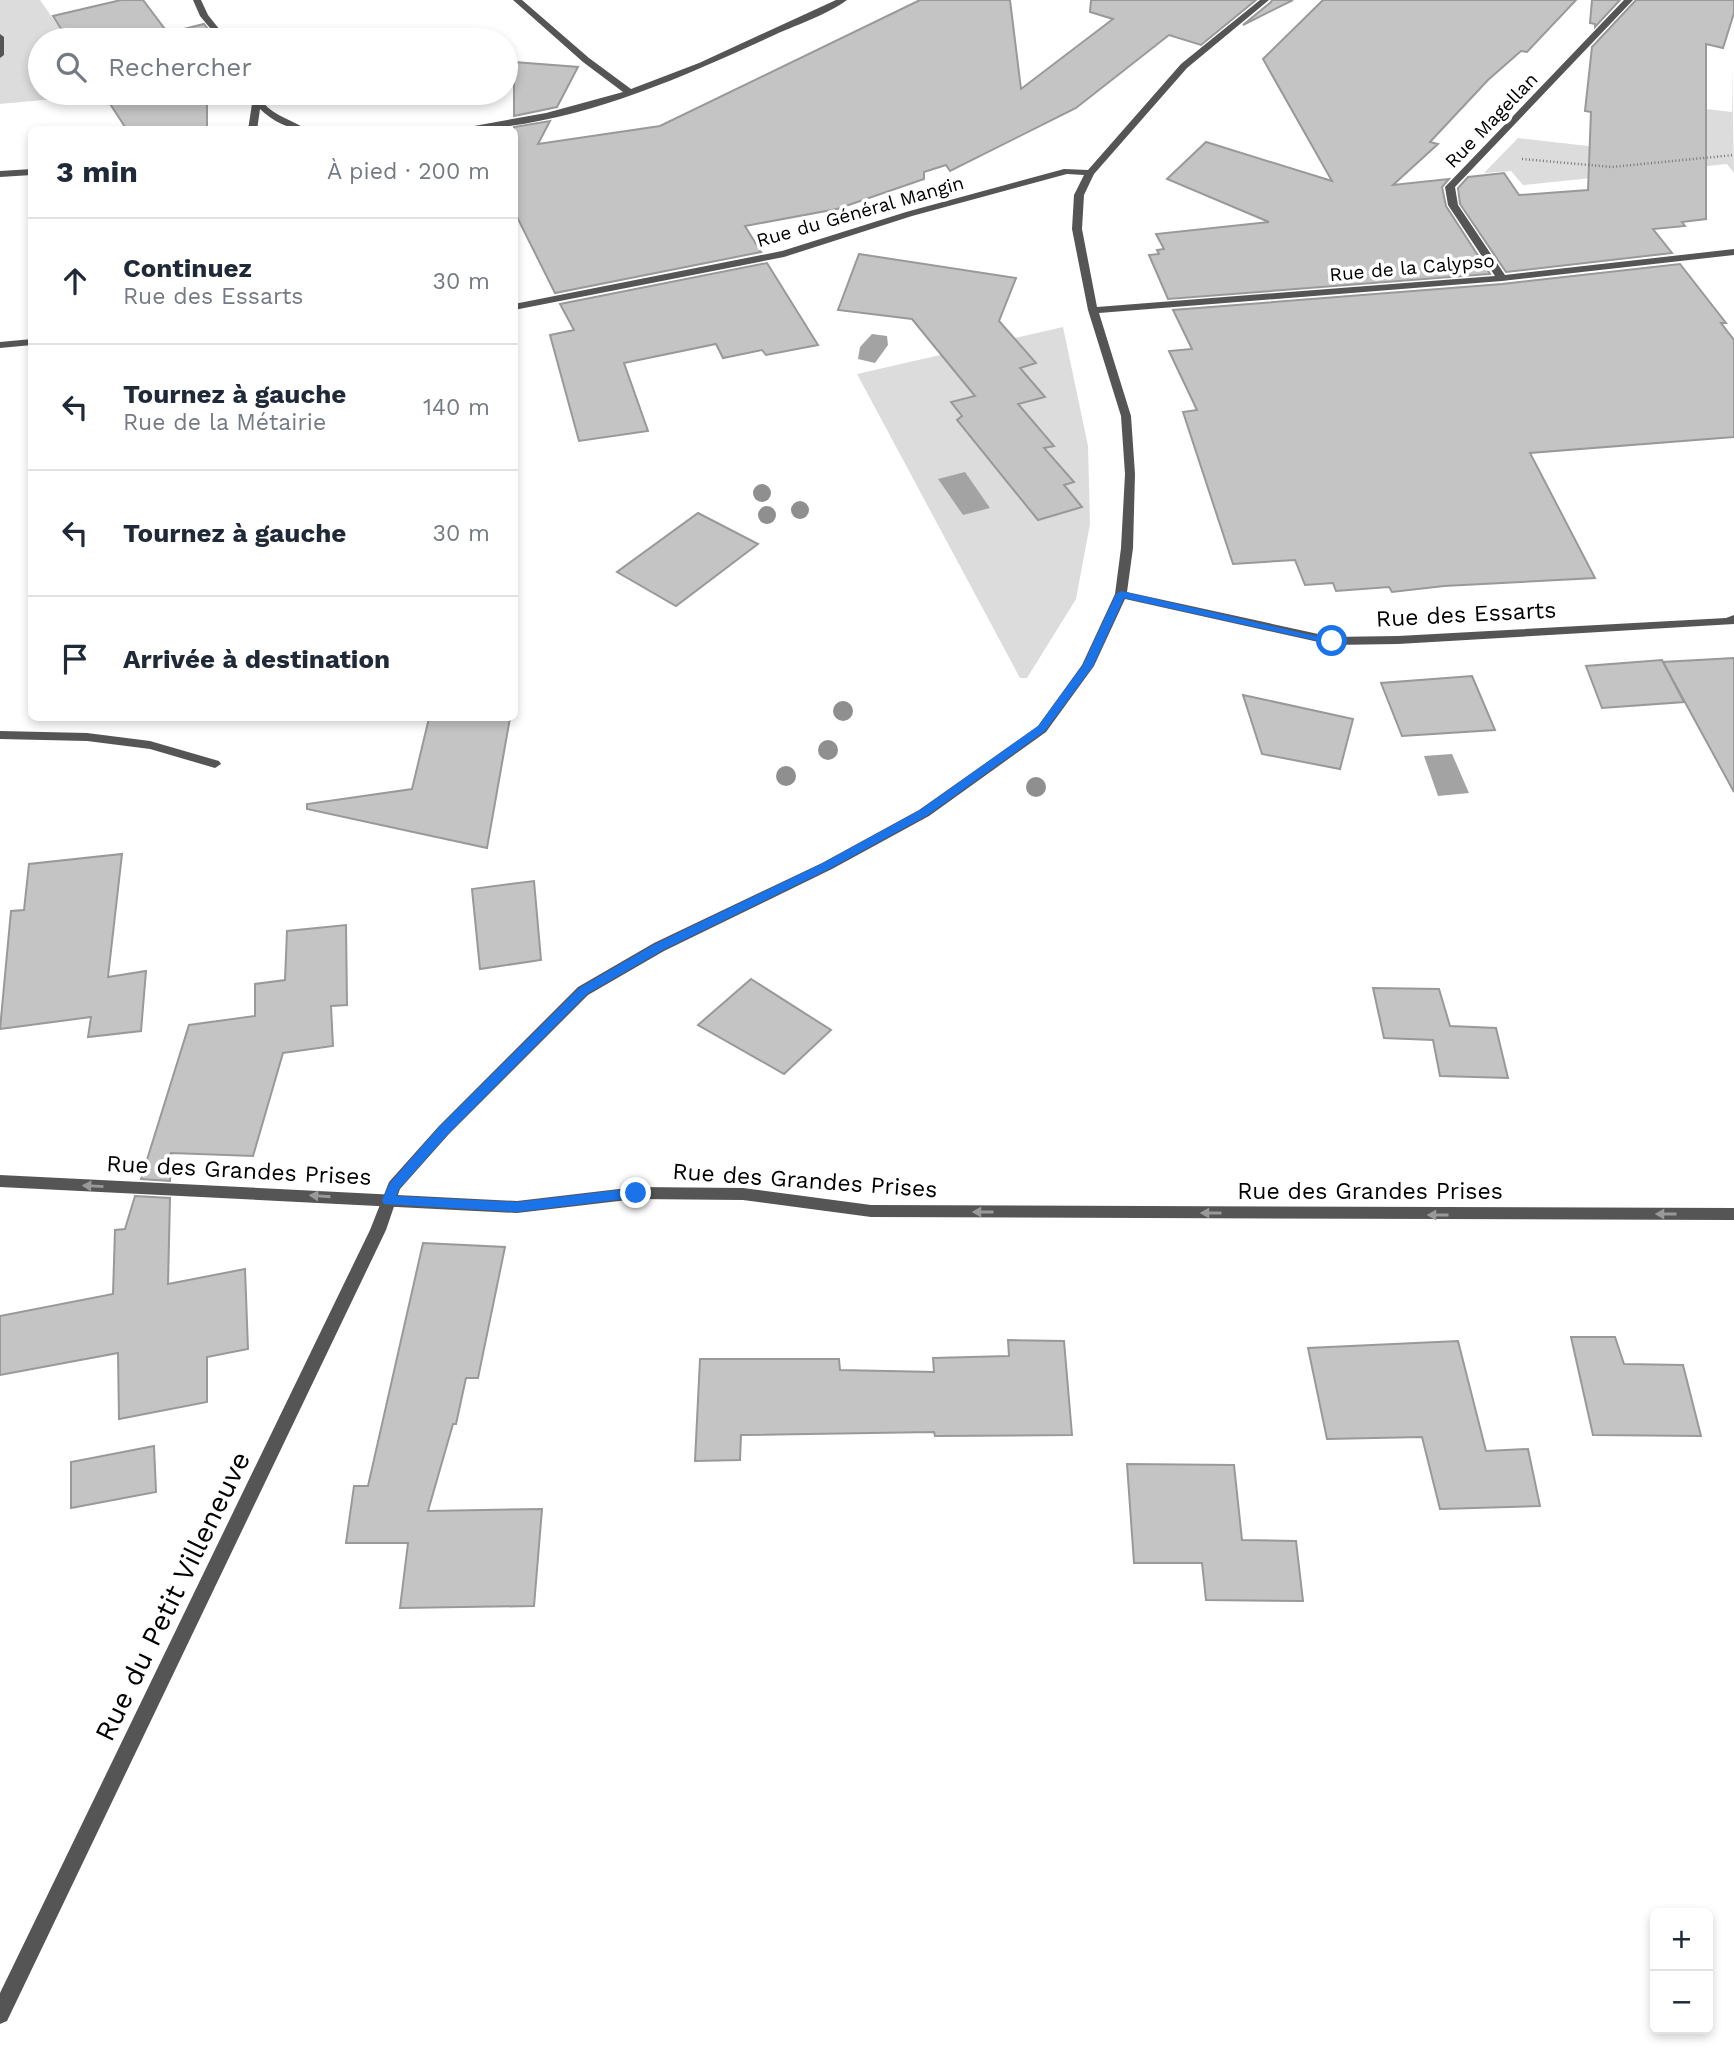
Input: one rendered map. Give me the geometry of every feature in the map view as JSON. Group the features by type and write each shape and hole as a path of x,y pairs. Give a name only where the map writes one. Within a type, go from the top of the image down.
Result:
{"street":[{"path":"197,0 204,16 214,28"},
{"path":"517,0 586,60 630,93"},
{"path":"482,126 547,116 630,93 702,65 843,0"},
{"path":"1090,173 1184,66 1265,0"},
{"name":"Rue Magellan","path":"1502,278 1451,198 1450,187 1629,0"},
{"path":"0,37 0,55"},
{"path":"253,126 256,105"},
{"path":"263,105 270,114 295,126"},
{"name":"Rue du Général Mangin","path":"518,306 784,254 909,214 1067,171 1090,173"},
{"path":"0,174 28,172"},
{"name":"Rue du Petit Villeneuve","path":"0,2014 378,1230 394,1186 444,1130 583,991 659,947 827,866 924,813 1042,729 1088,666 1121,594 1127,548 1130,474 1126,416 1093,310 1077,229 1079,195 1090,173"},
{"path":"1730,252 1734,266"},
{"name":"Rue de la Calypso","path":"1093,310 1502,278 1730,252"},
{"path":"0,345 28,342"},
{"name":"Rue des Essarts","path":"1121,594 1332,641 1729,622 1734,619"},
{"path":"0,735 87,737 150,746 215,764"},
{"name":"Rue des Grandes Prises","path":"0,1181 517,1207 636,1193 729,1194 871,1211 1734,1214"}],"path":[{"path":"1484,152 1536,162 1612,167 1734,155"}],"shaded area":[{"path":"0,0 40,0 60,28 28,28 28,101 0,104"},
{"path":"1732,64 1734,173 1727,164 1523,185 1511,171 1484,173 1518,138 1668,155 1705,150 1706,109 1732,112"},
{"path":"1063,327 1088,446 1090,524 1076,599 1027,678 1020,678 857,374"},
{"path":"872,334 887,336 888,345 875,363 858,359 860,347"},
{"path":"965,472 990,508 963,515 938,479"},
{"path":"1452,754 1469,793 1438,796 1424,756"}],"building":[{"path":"121,0 143,0 164,28 60,28 53,16"},
{"path":"920,0 1010,0 1021,89 1113,19 1090,12 1091,0 1256,0 1201,45 1169,35 1076,108 950,171 946,165 924,172 924,179 837,209 745,226 761,252 555,293 518,219 518,126 550,121 538,144 660,126"},
{"path":"1293,0 1243,25 1271,2"},
{"path":"1323,0 1576,0 1527,52 1521,51 1488,80 1430,142 1438,144 1393,185 1449,179 1442,187 1446,206 1490,274 1168,299 1149,255 1159,254 1157,250 1164,249 1156,234 1269,222 1167,179 1206,142 1332,181 1263,59"},
{"path":"1592,0 1620,0 1595,27 1595,24 1590,23"},
{"path":"1636,0 1734,0 1734,13 1723,48 1706,44 1706,219 1682,222 1685,226 1653,229 1672,253 1506,272 1460,204 1458,188 1468,177 1504,173 1519,195 1588,190 1591,112 1585,111 1592,47"},
{"path":"204,24 207,28 188,28"},
{"path":"518,62 578,67 557,107 514,116 514,105 518,105"},
{"path":"111,105 207,105 207,126 124,126"},
{"path":"859,254 1016,278 999,321 1036,363 1020,368 1045,397 1018,404 1054,446 1044,448 1074,482 1064,485 1082,507 1038,520 957,420 962,416 951,402 975,396 912,319 838,310"},
{"path":"767,263 818,345 766,355 762,350 723,358 716,344 624,363 648,431 579,441 550,335 574,330 560,304"},
{"path":"1680,264 1726,323 1721,323 1734,340 1734,437 1530,453 1595,578 1444,586 1392,592 1389,587 1336,591 1333,583 1305,585 1295,560 1233,564 1183,412 1197,410 1169,351 1192,349 1173,310 1502,284"},
{"path":"698,513 758,544 676,606 617,572"},
{"path":"1734,658 1734,792 1663,662"},
{"path":"1662,660 1684,702 1602,708 1586,666"},
{"path":"1472,676 1495,730 1402,736 1381,683"},
{"path":"1243,695 1353,719 1340,769 1262,754"},
{"path":"428,721 509,721 487,848 307,809 307,804 412,789"},
{"path":"122,854 108,977 146,971 141,1031 88,1037 91,1017 0,1029 11,911 24,910 29,864"},
{"path":"534,881 541,960 480,969 472,889"},
{"path":"346,925 347,1005 331,1006 333,1046 283,1053 253,1156 171,1153 170,1181 141,1179 189,1025 255,1016 255,984 285,980 287,931"},
{"path":"751,979 831,1030 784,1074 698,1025"},
{"path":"1373,988 1439,989 1450,1026 1496,1028 1508,1078 1440,1076 1433,1040 1384,1038"},
{"path":"135,1196 170,1198 168,1284 245,1269 248,1349 207,1357 207,1402 119,1419 118,1353 0,1375 0,1316 113,1294 115,1230 125,1229"},
{"path":"423,1243 505,1247 478,1378 466,1378 456,1424 453,1424 428,1511 542,1509 534,1606 400,1608 408,1543 346,1543 354,1486 368,1486"},
{"path":"1571,1337 1615,1337 1624,1364 1683,1365 1701,1436 1593,1435"},
{"path":"1008,1340 1064,1341 1072,1435 935,1436 934,1432 741,1435 740,1460 695,1461 700,1359 839,1359 840,1370 934,1372 933,1358 1009,1356"},
{"path":"1458,1341 1486,1451 1528,1449 1540,1506 1440,1509 1422,1437 1327,1439 1308,1348"},
{"path":"154,1446 156,1492 71,1508 71,1462"},
{"path":"1127,1464 1234,1465 1242,1540 1296,1541 1303,1601 1206,1600 1202,1563 1134,1563"}],"route":[{"path":"636,1193 517,1207 388,1200 394,1186 444,1130 583,991 659,947 827,866 924,813 1042,729 1088,666 1121,594 1332,641"}]}
